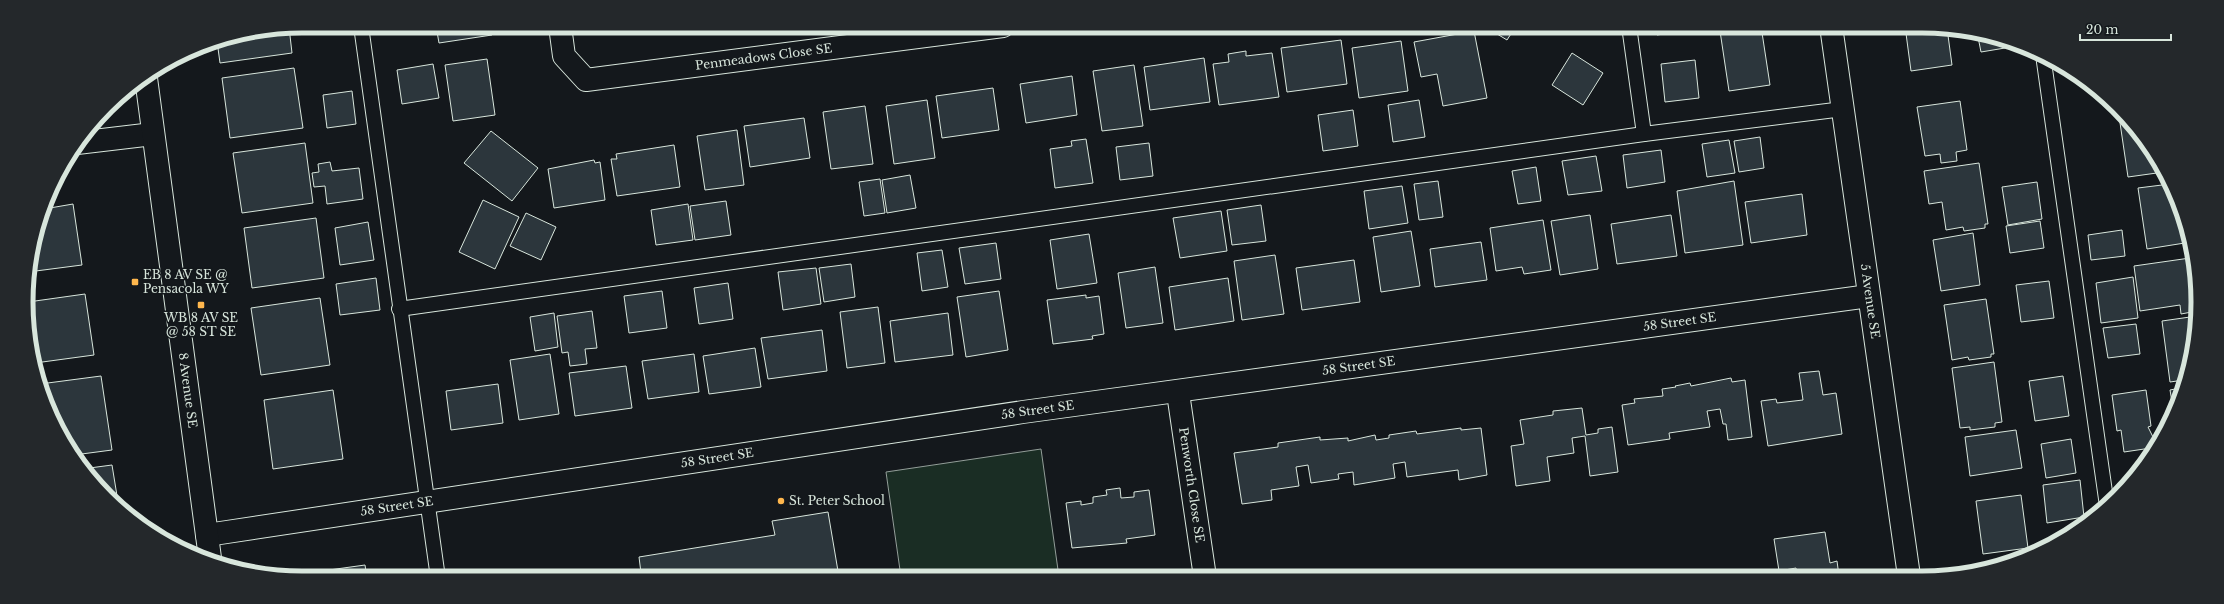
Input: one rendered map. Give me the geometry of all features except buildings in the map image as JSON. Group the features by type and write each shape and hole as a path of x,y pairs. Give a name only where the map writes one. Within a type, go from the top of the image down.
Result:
{"street":[{"name":"Penmeadows Close SE","path":"561,33 564,56 586,80 949,33"},
{"name":"5 Avenue SE","path":"1832,33 1908,571"},
{"name":"8 Avenue SE","path":"147,83 210,555"},
{"path":"86,142 154,134"},
{"name":"58 Street SE","path":"207,535 428,503 1023,412 1178,393 1869,296"},
{"name":"Penworth Close SE","path":"1178,393 1204,571"}],"lane":[{"path":"362,33 399,309 437,571"},
{"path":"1630,33 1644,134"},
{"path":"2044,63 2106,498"},
{"path":"399,309 1644,134 1843,109"}],"green space":[{"path":"1041,449 1058,571 900,571 886,472"}],"place":[{"name":"EB 8 AV SE @ Pensacola WY","path":"135,282"},
{"name":"WB 8 AV SE @ 58 ST SE","path":"201,305"},
{"name":"St. Peter School","path":"781,501"}]}
